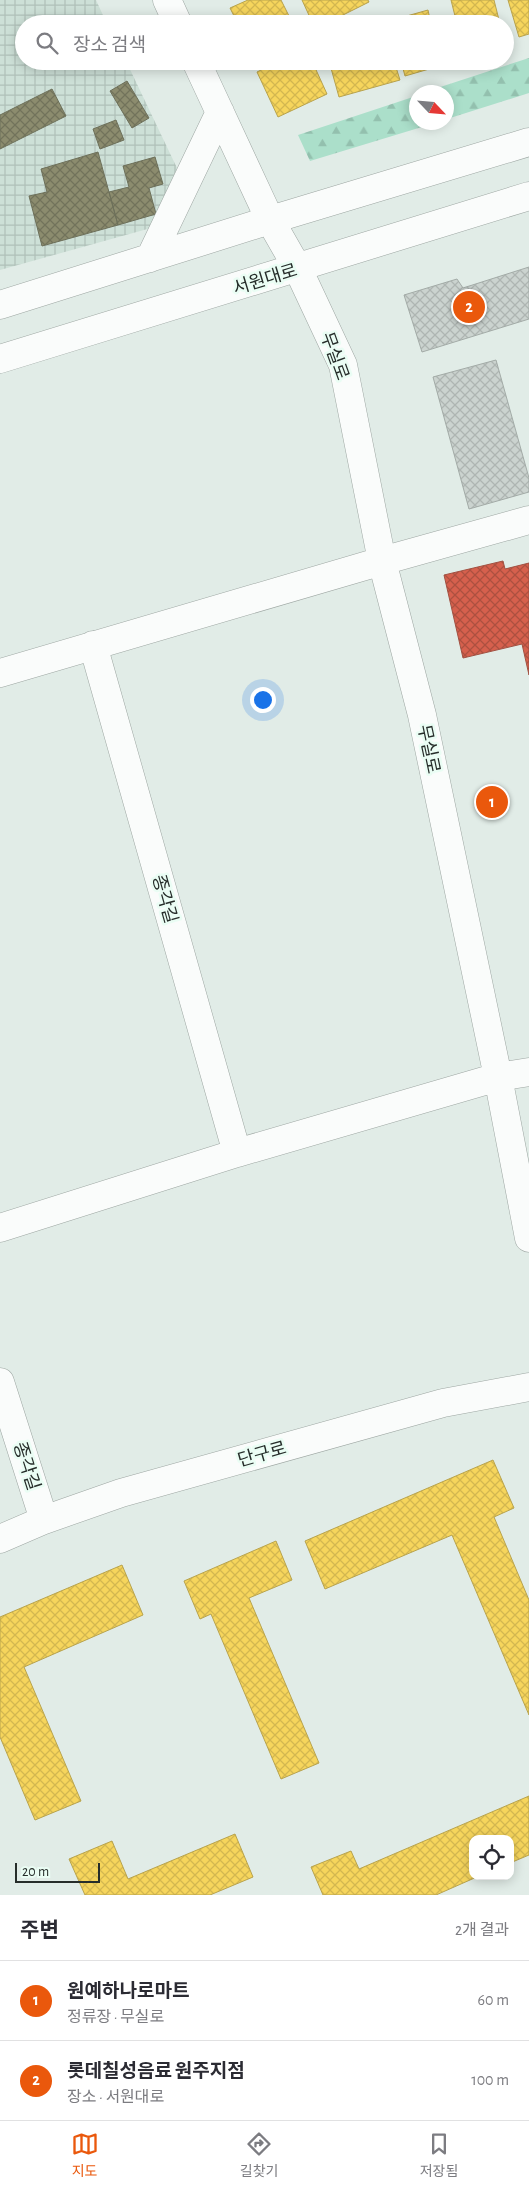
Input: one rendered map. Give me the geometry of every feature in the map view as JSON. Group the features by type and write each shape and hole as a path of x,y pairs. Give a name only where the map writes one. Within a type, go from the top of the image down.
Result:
{"street":[{"path":"167,0 174,15"},
{"path":"200,70 270,220"},
{"path":"150,258 220,112"},
{"path":"0,305 270,220 529,142"},
{"name":"서원대로","path":"0,359 298,269 529,196"},
{"name":"무실로","path":"270,220 298,269 343,365 382,561 422,716 498,1077 529,1238"},
{"path":"0,673 529,520"},
{"name":"종각길","path":"93,645 237,1153"},
{"path":"0,1228 237,1153 498,1077 529,1072"},
{"name":"종각길","path":"0,1382 44,1520"},
{"name":"단구로","path":"0,1539 44,1520 121,1493 443,1403 529,1387"}],"shaded area":[{"path":"0,0 96,0 103,15 15,15 15,70 130,70 177,168 151,228 0,270"}],"green space":[{"path":"529,58 529,93 454,117 454,85 446,85 492,70 514,70 514,63"},
{"path":"409,98 409,130 412,130 310,161 298,135"}],"building: 주거":[{"path":"248,0 281,0 288,15 234,15 230,8"},
{"path":"302,0 368,0 369,2 343,15 309,15"},
{"path":"451,0 494,0 498,15 455,15"},
{"path":"508,0 529,0 529,34 519,37"},
{"path":"428,10 429,15 410,15"},
{"path":"261,70 316,70 327,94 278,117 257,72"},
{"path":"332,70 397,70 400,80 339,97"},
{"path":"403,70 426,70 405,76"},
{"path":"493,1460 514,1508 494,1517 529,1600 529,1715 452,1535 325,1589 305,1541"},
{"path":"276,1541 292,1580 249,1598 319,1763 281,1779 211,1614 200,1619 184,1581"},
{"path":"122,1565 143,1615 24,1667 81,1801 35,1820 0,1737 0,1617"},
{"path":"529,1796 529,1855 514,1861 514,1835 469,1835 470,1880 436,1895 323,1895 311,1867 351,1851 359,1869"},
{"path":"235,1834 253,1877 210,1895 85,1895 69,1859 112,1841 128,1879"}],"building: 상업":[{"path":"503,561 505,569 529,563 529,675 522,644 463,658 444,575"}],"building: 공업":[{"path":"127,81 149,118 132,128 110,91"},
{"path":"52,89 66,116 0,149 0,115"},
{"path":"116,120 124,140 100,149 93,129"},
{"path":"98,152 118,225 42,246 29,196 47,192 41,169"},
{"path":"155,157 163,184 149,188 156,214 118,225 109,192 129,187 123,166"}],"building: 기타":[{"path":"529,267 529,319 422,352 404,295 457,279 463,288"},
{"path":"496,360 529,478 529,492 469,509 433,377"}],"place":[{"name":"롯데칠성음료 원주지점","path":"469,307"},
{"name":"원예하나로마트","path":"492,802"}]}
